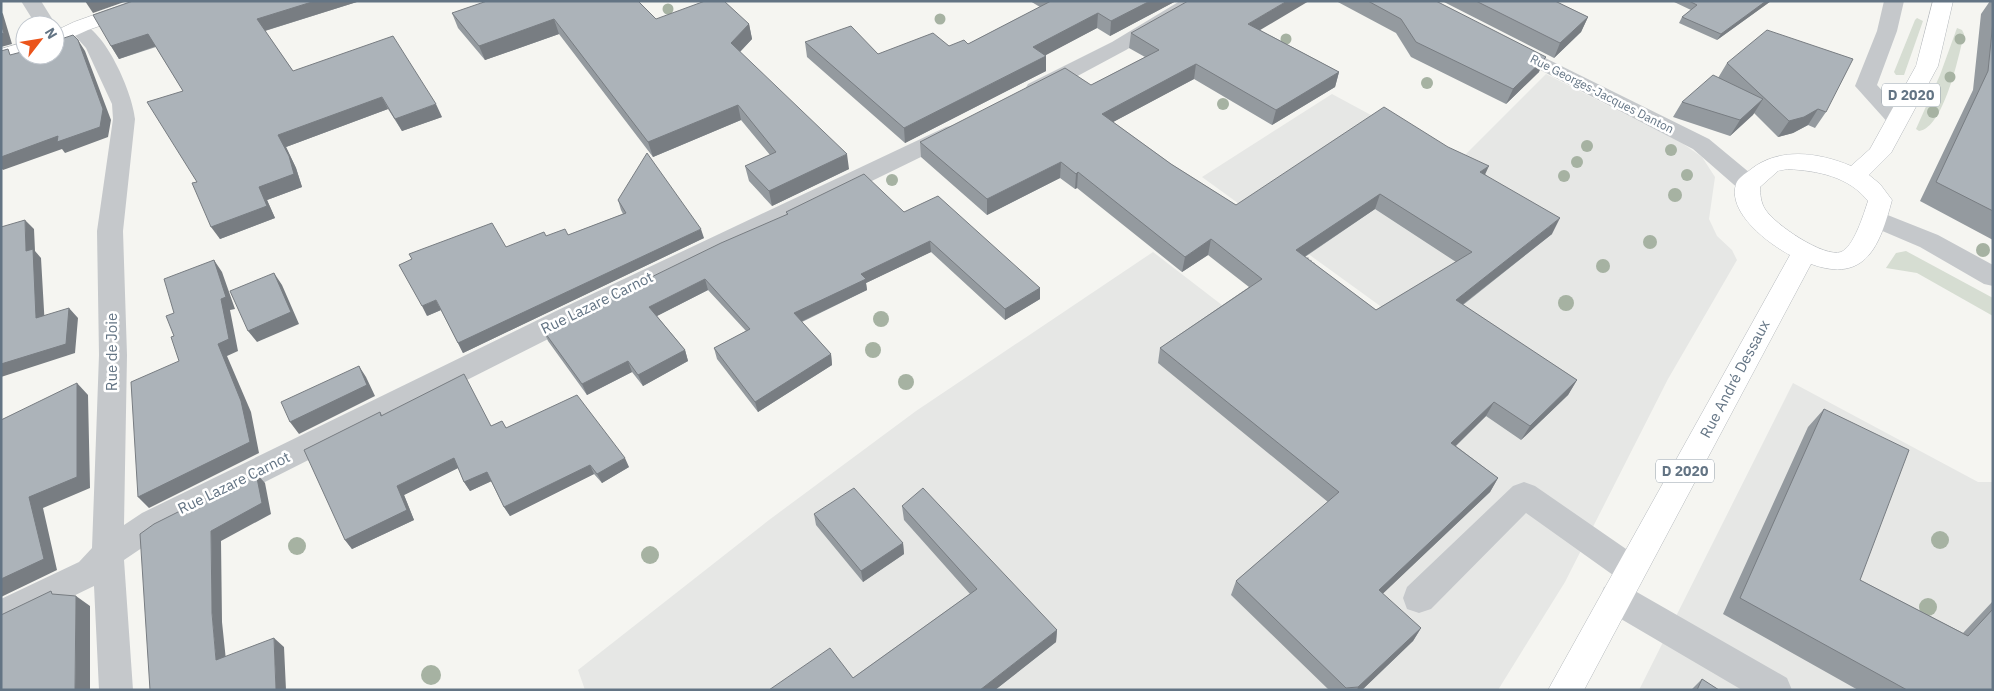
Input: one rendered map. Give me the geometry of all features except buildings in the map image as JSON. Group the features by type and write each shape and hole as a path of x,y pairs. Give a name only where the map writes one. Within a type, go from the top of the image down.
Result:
{"main road":[{"path":"66,33 153,1"},
{"name":"D 2020","path":"1854,176 1879,153 1926,66 1943,1"},
{"path":"1,56 15,51"},
{"path":"1787,161 1810,162 1854,176 1872,188 1880,200 1875,218 1856,254 1850,260 1834,262 1805,252 1784,240 1756,215 1748,201 1748,184 1770,166 1787,161"},
{"name":"Rue André Dessaux","path":"1565,690 1805,252"}],"street":[{"path":"31,1 40,15"},
{"path":"1016,100 1119,46 1195,1"},
{"path":"1894,1 1887,30 1866,86 1898,120"},
{"name":"Rue de Joie","path":"66,33 95,45 123,104 110,231 114,355 108,554 116,690"},
{"name":"Rue Georges-Jacques Danton","path":"1490,37 1701,144 1748,184"},
{"name":"Rue Lazare Carnot","path":"1,616 90,572 108,554 162,519 566,318 975,121"},
{"path":"1875,218 1929,241 1993,277"},
{"path":"1419,598 1524,495 1623,584 1775,690"}],"path":[{"path":"1297,250 1320,269"}],"shaded area":[{"path":"1917,18 1923,21 1904,75 1896,75 1894,72"},
{"path":"1957,28 1962,30 1964,34 1949,89 1936,118 1928,127 1919,131 1916,129 1940,75"},
{"path":"1546,74 1682,143 1702,157 1715,177 1709,219 1717,236 1732,250 1737,260 1668,379 1565,582 1498,690 585,690 578,670 769,520 916,411 1153,252 1305,369 1394,316 1202,177 1332,94 1458,162"},
{"path":"1906,251 1993,298 1993,316 1917,273 1886,268 1896,253"},
{"path":"1793,383 1978,482 1993,482 1993,690 1639,690"}]}
